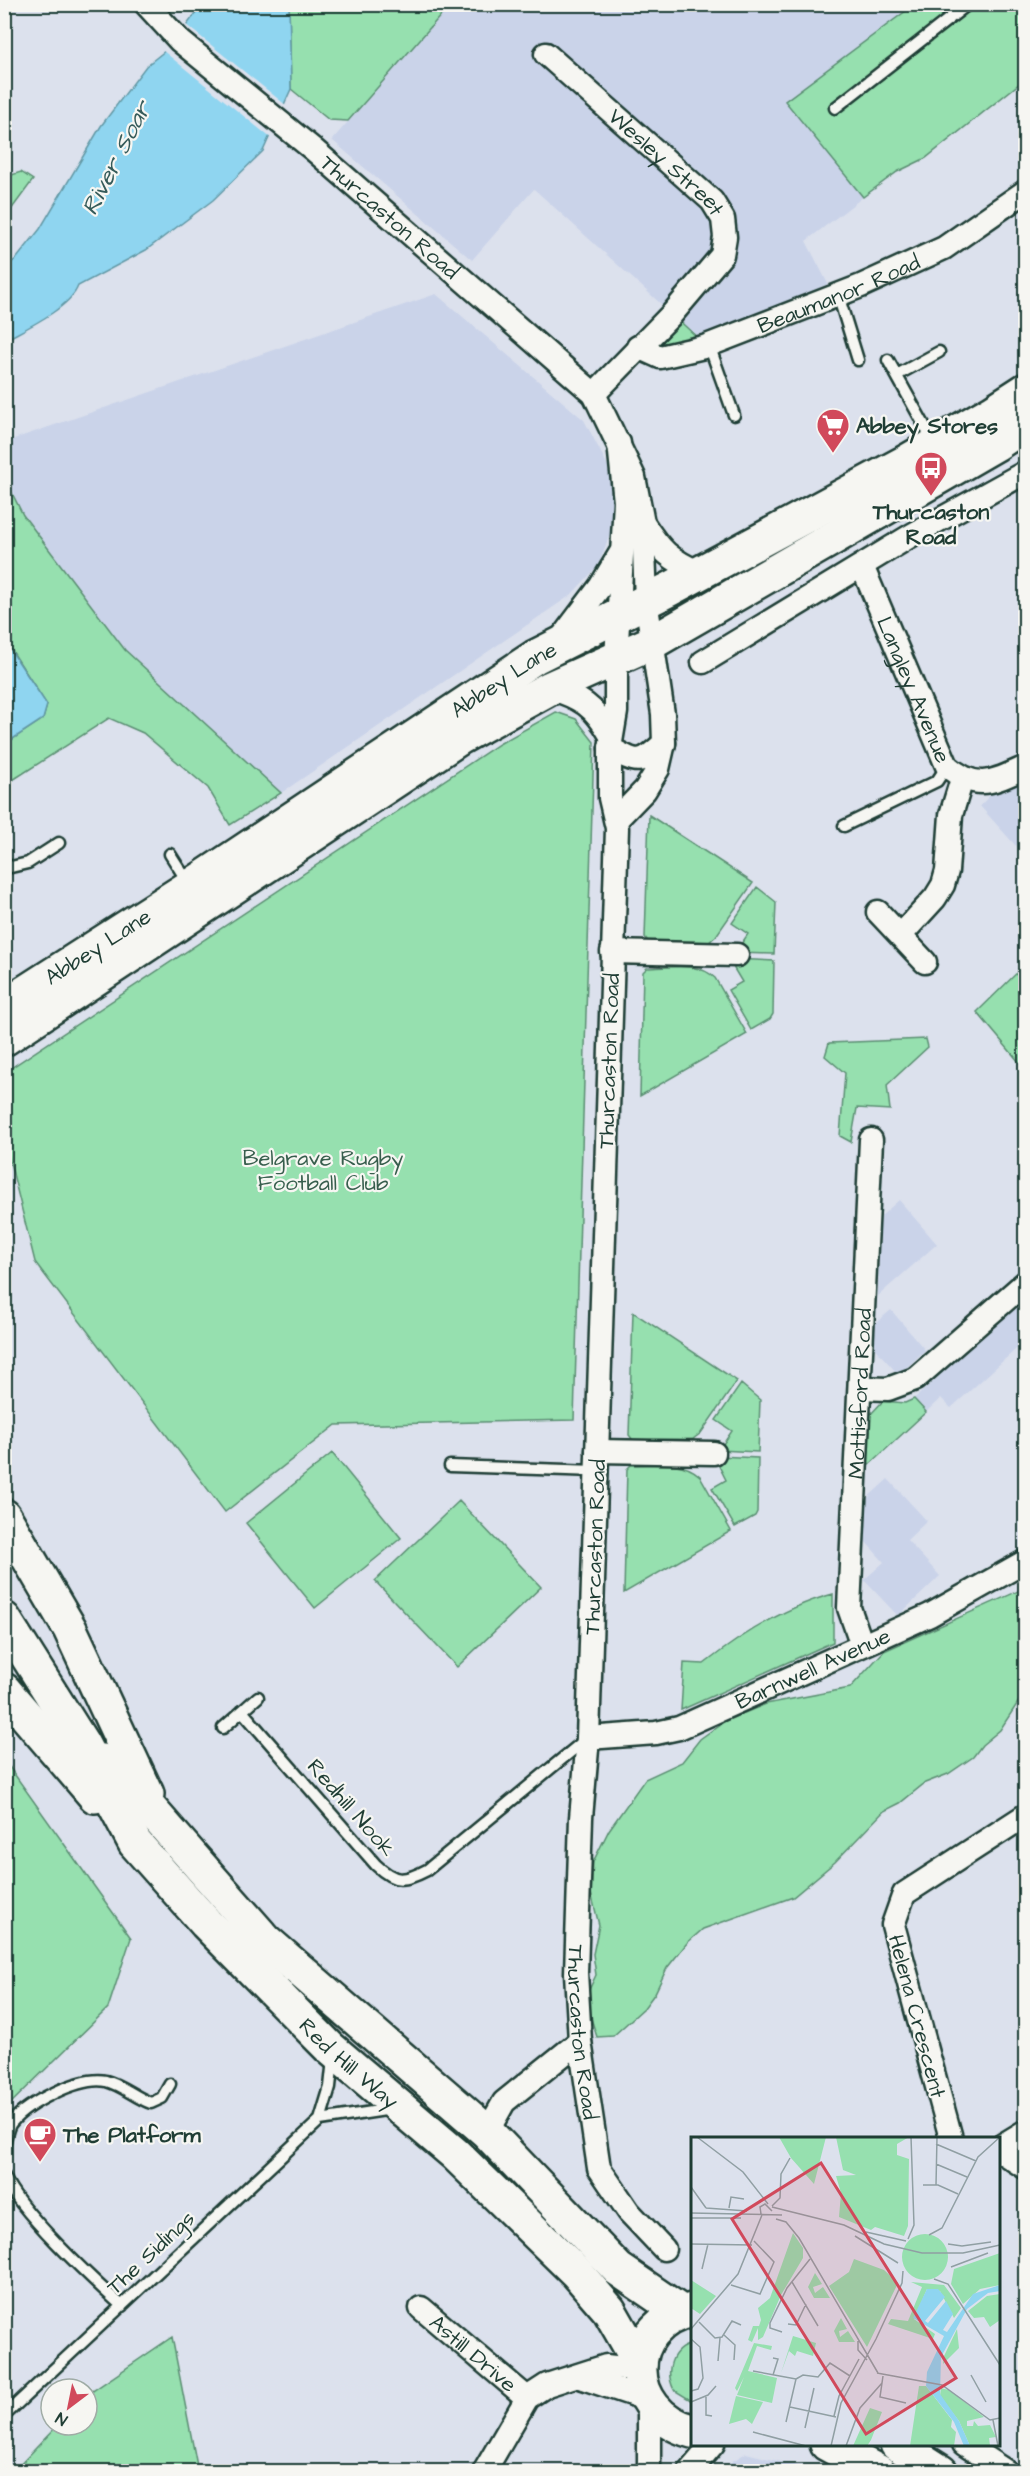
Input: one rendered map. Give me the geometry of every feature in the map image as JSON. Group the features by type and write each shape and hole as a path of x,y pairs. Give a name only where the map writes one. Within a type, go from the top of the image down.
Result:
{"main road":[{"name":"Abbey Lane","path":"4,1006 191,886 536,657 700,573 936,445 1026,390"},
{"name":"Abbey Lane","path":"4,1039 461,737 550,688 654,642 1026,424"},
{"path":"4,1516 70,1629 160,1823"},
{"name":"Red Hill Way","path":"4,1619 82,1743 135,1843 206,1923 333,2050 518,2213 577,2273 609,2310 661,2417 676,2427 691,2431"},
{"path":"4,1690 135,1843"},
{"name":"Red Hill Way","path":"82,1743 129,1785 265,1940 485,2137 618,2269 687,2311"},
{"path":"644,2384 644,2347 653,2332 666,2320 687,2311"},
{"path":"829,2446 869,2469"},
{"path":"899,2446 941,2472"}],"street":[{"name":"Thurcaston Road","path":"146,4 180,41 297,136 594,394 634,477 643,523 646,600 654,642 664,742 652,781 617,819"},
{"name":"Wesley Street","path":"546,54 712,201 723,219 725,237 722,255 672,314 594,394"},
{"name":"Beaumanor Road","path":"638,347 660,357 709,345 838,295 944,248 1026,191"},
{"name":"Thurcaston Road","path":"619,443 625,502 616,659 616,712 610,741 610,798 617,819 588,1738 581,1818 576,1973 580,2041 599,2168 629,2212 664,2248"},
{"path":"703,662 912,535 1026,472"},
{"name":"Thurcaston Road","path":"643,523 656,543 673,561 700,573"},
{"name":"Thurcaston Road","path":"554,648 600,587 622,550"},
{"name":"Langley Avenue","path":"862,566 955,773 976,783 991,782 1026,767"},
{"path":"550,688 587,703 600,717 610,741 631,760 639,761 647,758 664,742"},
{"path":"901,934 935,898 943,885 947,871 951,815 956,793 955,773"},
{"path":"878,912 926,962"},
{"path":"612,952 737,955"},
{"name":"Mottisford Road","path":"862,1645 849,1608 871,1140"},
{"path":"860,1388 888,1389 915,1379 1026,1282"},
{"path":"597,1461 714,1453"},
{"name":"Barnwell Avenue","path":"588,1738 656,1733 679,1728 930,1614 1026,1561"},
{"name":"Helena Crescent","path":"950,2137 893,1925 904,1894 1026,1815"},
{"path":"485,2137 504,2102 580,2041"},
{"path":"1000,2148 1026,2131"},
{"path":"1000,2150 1026,2168"},
{"name":"Astill Drive","path":"422,2308 527,2398"},
{"name":"Astill Drive","path":"484,2472 527,2398 547,2385 577,2376 644,2384"},
{"path":"644,2384 649,2472"},
{"path":"689,2472 712,2446"},
{"path":"966,2446 1008,2472"}],"lane":[{"path":"835,108 968,4"},
{"path":"838,295 858,360"},
{"path":"709,345 734,415"},
{"path":"897,375 939,352"},
{"path":"888,360 936,445"},
{"path":"844,826 955,773"},
{"path":"4,863 11,867 28,863 59,843"},
{"path":"170,854 191,886"},
{"path":"450,1466 597,1461"},
{"path":"223,1728 258,1697"},
{"name":"Redhill Nook","path":"242,1711 376,1865 388,1876 403,1880 427,1870 588,1738"},
{"path":"333,2050 330,2086 320,2120 401,2108"},
{"path":"4,2145 10,2124 35,2105 68,2086 91,2080 107,2081 151,2103 162,2098 170,2084"},
{"name":"The Sidings","path":"5,2414 320,2120"},
{"path":"485,2168 518,2213"},
{"path":"4,2176 10,2190 28,2211 122,2306"}],"shaded area":[{"path":"450,5 914,5 786,101 863,197 806,241 828,284 703,342 534,189 472,260 332,140"},
{"path":"436,294 584,420 608,466 614,501 610,534 598,566 571,595 281,793 125,650 23,515 5,477 5,442"},
{"path":"1025,779 1025,837 1016,846 980,806 991,794"},
{"path":"899,1200 937,1244 878,1296 880,1217"},
{"path":"1025,1298 1025,1341 951,1408 941,1398 926,1412 914,1399"},
{"path":"891,1310 925,1350 899,1375 869,1342 871,1327"},
{"path":"888,1479 927,1521 907,1540 940,1576 898,1616 864,1580 884,1562 864,1540 866,1499"},
{"path":"746,2453 817,2471 716,2471"}],"green space":[{"path":"289,5 450,5 348,121 329,120 291,89"},
{"path":"914,5 1025,5 1025,79 926,158 897,172 863,197 785,101"},
{"path":"21,172 33,180 5,218 5,177"},
{"path":"672,314 698,338 680,348 651,342"},
{"path":"4,477 23,515 125,650 281,793 230,825 208,788 143,733 109,718 5,785 5,744 43,719 47,705 5,640"},
{"name":"Belgrave Rugby Football Club","path":"556,712 576,719 594,742 574,1420 336,1425 225,1512 35,1262 5,1142 5,1072 499,744"},
{"path":"649,815 753,883 716,936 709,942 649,943 645,937"},
{"path":"757,887 776,902 774,954 735,953 748,934 732,923"},
{"path":"734,959 774,961 773,1014 770,1019 751,1030 728,990 742,982 733,967"},
{"path":"1025,965 1025,1069 977,1012"},
{"path":"692,967 708,973 715,978 747,1034 640,1096 643,972 647,968"},
{"path":"926,1039 928,1047 887,1085 890,1110 857,1108 851,1142 840,1136 845,1073 825,1056 829,1043"},
{"path":"633,1312 737,1381 701,1433 693,1439 633,1440 629,1435"},
{"path":"741,1384 760,1400 758,1452 719,1450 732,1431 716,1420"},
{"path":"914,1399 926,1412 868,1466 870,1415 883,1401 905,1403"},
{"path":"332,1453 401,1538 315,1608 246,1523"},
{"path":"718,1456 758,1458 757,1512 755,1516 735,1527 712,1488 726,1480 718,1464"},
{"path":"667,1464 693,1471 700,1476 731,1531 624,1593 627,1469 631,1465"},
{"path":"459,1501 541,1587 457,1667 375,1581"},
{"path":"1025,1588 1025,1692 1000,1730 982,1745 973,1757 948,1774 925,1783 900,1803 884,1811 835,1862 793,1897 703,1929 687,1943 667,1968 655,1993 644,2008 613,2036 597,2037 588,2009 589,1990 596,1975 593,1954 599,1925 591,1893 593,1862 609,1830 645,1779 682,1762 700,1739 725,1721 766,1704 850,1688 884,1651"},
{"path":"833,1594 833,1642 681,1710 684,1663 704,1664 765,1623 799,1606"},
{"path":"5,1761 131,1938 108,2008 5,2109"},
{"path":"172,2337 198,2471 14,2471 47,2437 99,2437 99,2387"},
{"path":"691,2344 691,2400 674,2390 670,2376 674,2356"}],"water":[{"name":"River Soar","path":"202,5 289,5 291,89 263,151 213,200 146,250 78,286 57,310 5,340 5,268 17,258 40,229 101,126 146,66 171,46"},
{"path":"4,640 47,705 43,719 5,744"}],"pier":[{"path":"185,24 287,106 272,139 162,50"}],"place":[{"name":"Abbey Stores","path":"833,454"},
{"name":"Thurcaston Road","path":"931,497"},
{"name":"The Platform","path":"40,2163"}]}
